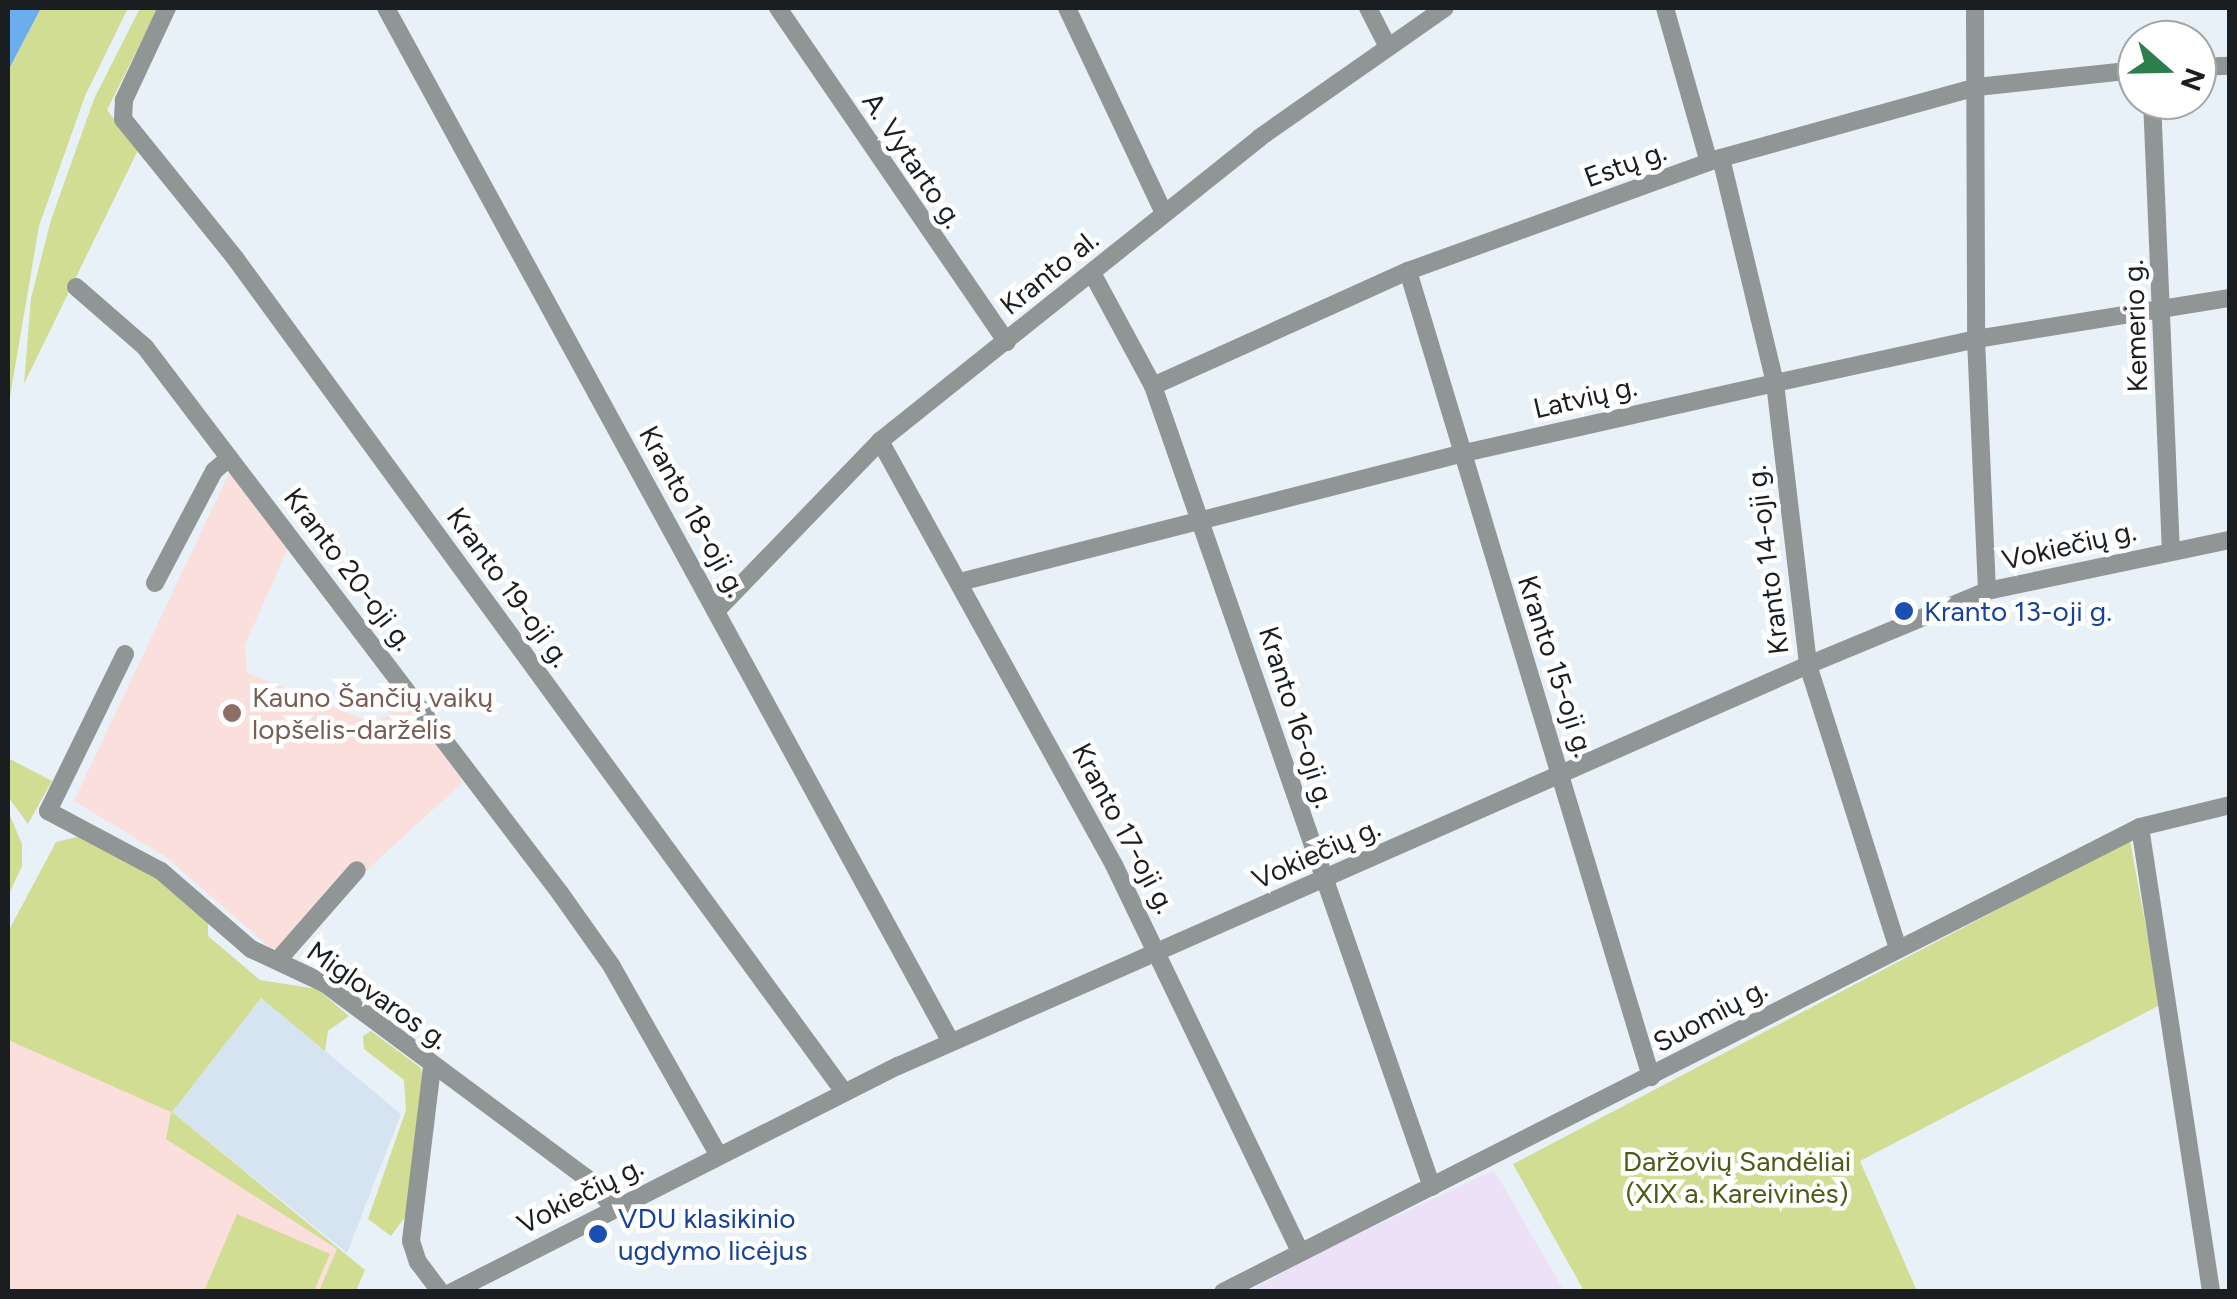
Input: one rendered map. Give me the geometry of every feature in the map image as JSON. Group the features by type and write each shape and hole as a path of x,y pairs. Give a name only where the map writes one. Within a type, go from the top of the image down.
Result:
{"street":[{"name":"Kranto 19-oji g.","path":"167,8 124,100 122,119 234,258 844,1092"},
{"name":"Kranto 18-oji g.","path":"386,8 951,1042"},
{"name":"A. Vytarto g.","path":"778,8 1007,342"},
{"path":"1067,8 1164,212"},
{"path":"1368,8 1388,48"},
{"name":"Kranto al.","path":"716,611 880,441 1164,212 1445,8"},
{"name":"Kranto 14-oji g.","path":"1665,8 1715,160 1774,382 1808,664 1898,948"},
{"path":"1975,8 1976,339 1987,591"},
{"name":"Estų g.","path":"1153,386 1408,271 1715,160 1977,87 2117,72"},
{"name":"Kemerio g.","path":"2153,120 2171,550"},
{"name":"Kranto 15-oji g.","path":"1408,271 1460,454 1651,1077"},
{"name":"Kranto 16-oji g.","path":"1092,272 1153,386 1432,1187"},
{"name":"Kranto 20-oji g.","path":"76,287 145,347 580,922 719,1156"},
{"name":"Latvių g.","path":"960,582 1460,454 1774,382 1976,339 2230,298"},
{"name":"Kranto 17-oji g.","path":"880,441 1158,952 1300,1251"},
{"path":"155,583 214,471 229,458"},
{"name":"Vokiečių g.","path":"452,1292 844,1092 951,1042 1808,664 1987,591 2230,540"},
{"name":"Miglovaros g.","path":"125,654 48,811 161,871 251,949 324,983 432,1067 588,1179 615,1209"},
{"name":"Suomių g.","path":"1223,1292 2140,827 2230,805"},
{"path":"2140,827 2211,1292"},
{"path":"279,959 356,870"},
{"path":"432,1067 412,1241 418,1262 441,1292"}],"shaded area":[{"name":"Kauno Šančių vaikų lopšelis-darželis","path":"230,471 288,548 245,645 247,673 375,724 406,702 463,782 276,953 166,857 74,801"},
{"path":"261,998 401,1114 347,1253 172,1112"},
{"path":"8,1040 172,1112 365,1270 356,1291 8,1291"},
{"path":"1494,1170 1564,1291 1249,1292 1304,1260"}],"green space":[{"path":"41,8 128,8 85,96 39,226 8,409 8,71"},
{"path":"140,8 158,8 107,110 138,150 24,384 31,298 51,220 94,99"},
{"path":"8,758 52,781 28,824 8,797"},
{"path":"8,811 22,844 22,866 8,896"},
{"path":"77,837 141,865 208,922 208,936 260,980 317,989 349,1016 328,1031 325,1051 261,998 172,1112 365,1270 356,1291 319,1291 337,1249 166,1139 171,1112 8,1040 8,932 56,842"},
{"name":"Daržovių Sandėliai (XIX a. Kareivinės)","path":"2130,840 2160,1005 1860,1161 1917,1291 1584,1291 1513,1164"},
{"path":"371,1031 421,1068 426,1094 409,1212 391,1236 368,1219 406,1110 404,1080 364,1049 363,1036"},
{"path":"237,1214 330,1254 314,1291 204,1291"}],"water":[{"path":"8,8 41,8 8,71"}],"place":[{"name":"Kranto 13-oji g.","path":"1904,611"},
{"name":"Kauno Šančių vaikų lopšelis-darželis","path":"232,713"},
{"name":"VDU klasikinio ugdymo licėjus","path":"598,1234"}]}
